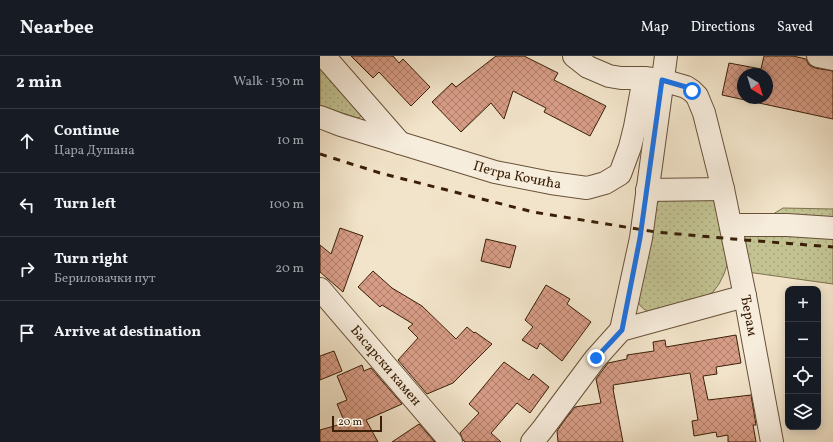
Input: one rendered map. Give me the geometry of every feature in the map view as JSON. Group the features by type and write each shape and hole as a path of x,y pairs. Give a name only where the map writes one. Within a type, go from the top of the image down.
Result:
{"street":[{"path":"324,56 400,143"},
{"name":"Ђерам","path":"574,56 588,67 609,76 653,79 686,87 697,96 704,113 731,225 772,442"},
{"path":"622,330 640,238 647,190 653,79 666,56"},
{"path":"818,56 833,59"},
{"name":"Петра Кочића","path":"320,117 341,125 495,172 551,183 587,188 605,183 620,174 630,147 635,127 653,79"},
{"path":"647,190 723,189"},
{"path":"731,225 788,225 833,228"},
{"name":"Басарски камен","path":"320,289 451,442"},
{"path":"532,442 596,358 622,330 745,296"}],"green space":[{"path":"320,65 362,114 362,116 358,118 320,106"},
{"path":"714,193 728,262 719,284 713,292 703,299 649,312 645,310 640,306 638,290 659,195"},
{"path":"783,208 833,209 833,284 747,272 742,233"}],"building":[{"path":"351,56 393,56 399,63 403,59 430,87 411,106 379,72 373,78"},
{"path":"496,56 524,56 558,73 554,80 606,106 590,136 544,112 546,108 513,91 504,119 491,103 461,132 432,102 452,83 456,87"},
{"path":"764,56 793,56 806,59 809,65 815,68 833,71 833,119 764,104 773,104 773,68 761,68"},
{"path":"729,63 756,68 737,68 737,98 722,95"},
{"path":"340,228 363,236 343,292 320,272 320,245 331,254"},
{"path":"486,239 516,246 510,268 481,261"},
{"path":"373,271 392,288 422,306 456,339 467,327 492,344 453,383 427,394 398,360 418,338 408,328 413,324 382,305 380,307 358,287"},
{"path":"546,285 570,299 567,304 591,322 562,361 540,343 537,349 522,340 533,327 525,320"},
{"path":"736,335 741,363 716,367 717,374 703,376 708,400 751,395 756,425 753,425 756,442 728,442 728,435 717,437 716,432 694,436 692,421 698,420 690,373 613,385 623,442 558,442 557,431 575,407 601,403 596,379 608,363 627,359 627,355 654,351 653,342 665,340 666,347"},
{"path":"334,351 342,371 320,380 320,356"},
{"path":"504,362 529,380 533,374 549,387 530,413 517,403 491,433 501,442 465,442 460,433 479,413 469,404"},
{"path":"362,365 364,371 371,368 402,404 366,420 378,442 320,442 320,430 345,423 337,404 347,400 337,376"},
{"path":"419,424 435,442 392,442"}],"railway":[{"path":"320,154 380,173 533,212 656,232 833,247"}],"route":[{"path":"596,358 622,330 643,222 662,80 686,87 692,91"}]}
